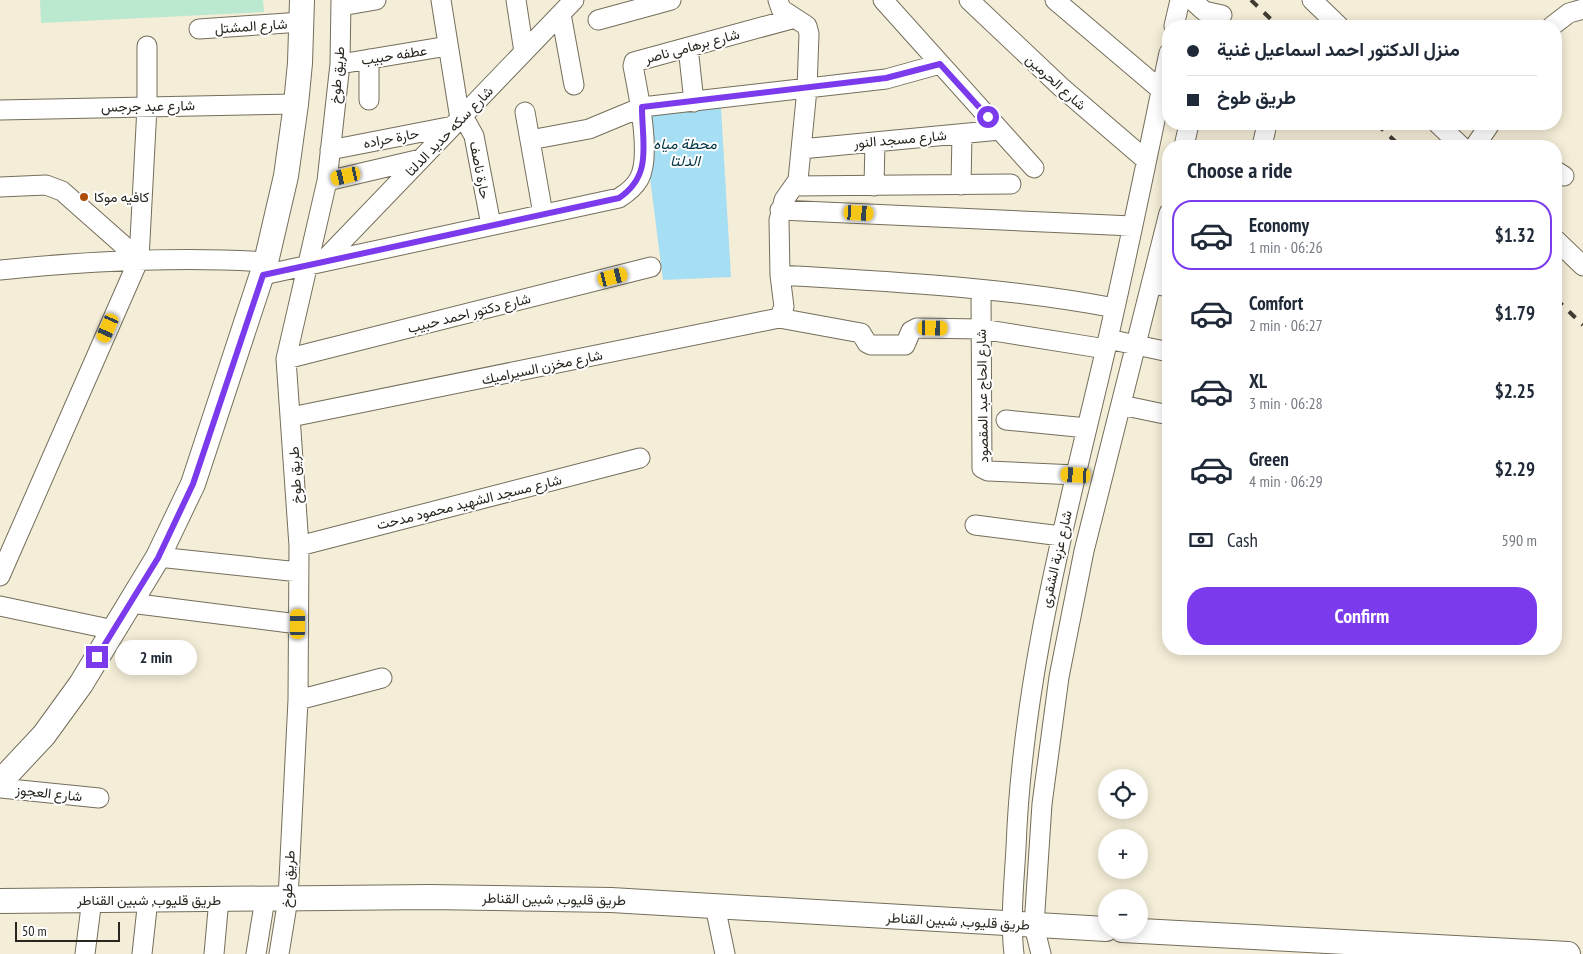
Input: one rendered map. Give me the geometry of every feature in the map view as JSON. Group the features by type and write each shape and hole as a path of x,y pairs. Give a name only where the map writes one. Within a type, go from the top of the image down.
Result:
{"main road":[{"path":"0,782 44,735 81,684 158,558 193,484 264,269 286,176 300,63 302,11"},
{"name":"طريق قليوب, شبين القناطر","path":"0,901 506,897 611,900 1098,929"},
{"path":"1148,931 1568,954"}],"street":[{"path":"341,3 376,0"},
{"name":"حارة ناصف","path":"441,0 458,121 474,136 491,225"},
{"path":"516,0 524,52"},
{"name":"شارع سكه حديد الدلتا","path":"315,263 421,159 543,33 558,7 574,0"},
{"path":"598,20 669,0"},
{"path":"778,0 781,9 804,23 809,30 807,89 795,186 784,200 780,210 782,312 861,333 867,343 872,345 905,345 911,331 917,328 981,329 1107,344 1136,345 1162,351"},
{"path":"883,0 1034,168"},
{"name":"شارع الحرمين","path":"970,0 1032,61 1146,160"},
{"path":"1055,0 1161,90"},
{"path":"1175,20 1180,0"},
{"path":"1192,0 1215,19"},
{"path":"1312,0 1333,20"},
{"name":"طريق طوخ","path":"279,954 277,899 298,700 299,546 292,417 286,360 315,263 340,64 341,3"},
{"path":"558,7 574,84"},
{"path":"1559,20 1568,13 1583,9"},
{"name":"شارع المشتل","path":"199,29 302,11"},
{"name":"شارع برهامى ناصر","path":"642,107 633,66 634,62 795,18"},
{"path":"0,576 139,259 147,106 148,46"},
{"name":"عطفه حبيب","path":"340,64 448,46"},
{"path":"688,47 694,102"},
{"path":"369,59 369,100"},
{"path":"530,140 588,129 642,107 807,89 886,78 940,64"},
{"name":"شارع عزبة الشقرى","path":"1040,954 1023,925 1018,798 1024,732 1034,666 1061,536 1107,344 1162,85"},
{"name":"شارع عبد جرجس","path":"0,110 296,104"},
{"path":"0,270 139,259 204,258 264,269 315,263 619,198 631,190 639,178 643,164 642,107"},
{"path":"525,112 543,214"},
{"name":"حارة حراده","path":"330,150 458,121"},
{"name":"شارع مسجد النور","path":"801,148 1000,130"},
{"path":"1444,130 1455,140"},
{"path":"960,185 962,134"},
{"path":"874,186 875,142"},
{"path":"326,181 421,159"},
{"path":"0,187 46,184 62,191 76,201 139,259"},
{"path":"795,186 1011,184"},
{"path":"780,210 1132,226"},
{"path":"1562,246 1583,266"},
{"name":"شارع دكتور احمد حبيب","path":"286,360 651,267"},
{"name":"شارع عزبة الشقرى","path":"1014,954 1023,925 1059,677 1084,551 1136,345 1160,285 1162,269"},
{"path":"780,275 981,290 1066,299 1115,308"},
{"name":"شارع الحاج عبد المقصود","path":"981,290 982,468 988,471 1076,475"},
{"name":"شارع مخزن السيراميك","path":"292,417 782,312"},
{"path":"1121,405 1162,414"},
{"path":"1006,420 1087,428"},
{"name":"شارع مسجد الشهيد محمود مدحت","path":"299,546 640,458"},
{"path":"974,525 1061,536"},
{"path":"158,558 299,572"},
{"path":"130,603 298,624"},
{"path":"0,606 114,630"},
{"path":"298,700 382,678"},
{"name":"شارع العجوز","path":"0,788 98,798"},
{"path":"85,954 92,899"},
{"path":"142,954 148,899"},
{"path":"214,954 219,899"},
{"name":"طريق طوخ","path":"256,954 277,899"},
{"path":"715,906 725,954"}],"green space":[{"path":"40,0 263,0 264,12 41,23"}],"water":[{"name":"محطة مياه الدلتا","path":"721,108 731,277 663,280 642,115"}],"railway":[{"path":"1251,0 1272,20"},
{"path":"1383,130 1394,140"},
{"path":"1562,305 1583,325"}],"place":[{"name":"كافيه موكا","path":"84,197"}],"route":[{"path":"97,657 158,558 193,484 263,275 619,198 631,190 639,178 643,164 642,107 807,89 886,78 940,64 988,117"}]}
